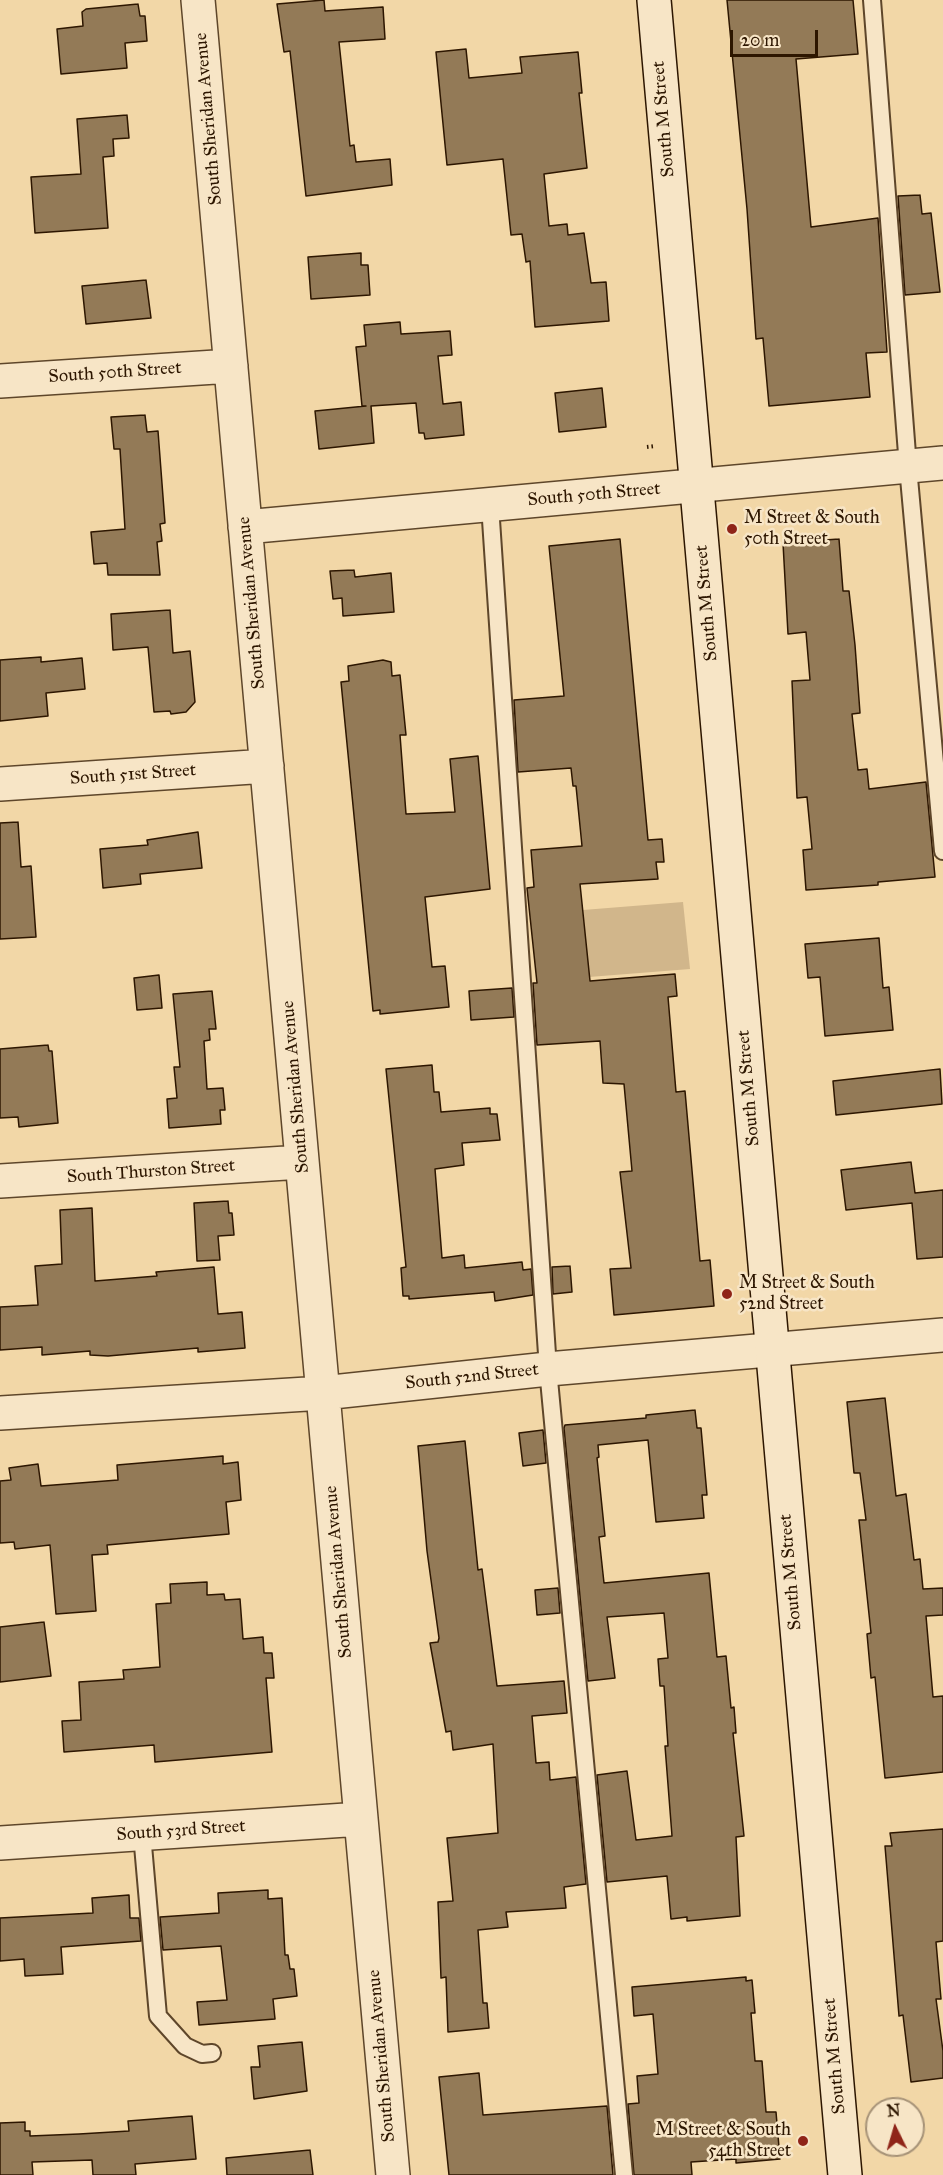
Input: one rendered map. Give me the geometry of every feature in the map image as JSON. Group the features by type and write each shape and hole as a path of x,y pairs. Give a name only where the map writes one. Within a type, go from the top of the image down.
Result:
{"street":[{"name":"South Sheridan Avenue","path":"198,0 393,2175"},
{"name":"South M Street","path":"654,0 845,2175"},
{"name":"South 50th Street","path":"0,381 231,366"},
{"name":"South 50th Street","path":"245,528 943,463"},
{"name":"South 51st Street","path":"0,784 267,766"},
{"name":"South Thurston Street","path":"0,1181 302,1162"},
{"name":"South 52nd Street","path":"0,1413 323,1393 548,1369 943,1335"},
{"name":"South 53rd Street","path":"0,1843 361,1820"}],"lane":[{"path":"872,0 908,467 943,851"},
{"path":"490,505 548,1369 624,2175"},
{"path":"142,1834 158,2016 185,2046 202,2054 212,2054"}],"path":[{"path":"647,447 655,446"}],"shaded area":[{"path":"683,902 690,969 589,977 583,910"}],"building":[{"path":"324,0 325,11 383,7 385,39 339,42 350,146 354,145 356,162 390,159 392,185 306,196 290,51 284,52 277,4"},
{"path":"727,0 853,0 858,54 796,59 811,227 878,218 887,352 866,353 870,397 769,406 763,338 756,339 747,209"},
{"path":"138,4 140,16 145,16 147,41 125,43 127,68 61,74 57,29 83,26 82,12 86,9"},
{"path":"466,49 469,78 522,73 520,57 578,52 582,93 579,93 587,168 544,174 549,226 567,224 568,235 584,233 591,283 606,282 609,321 535,327 530,261 526,262 522,234 511,235 503,159 447,165 436,52"},
{"path":"127,115 129,138 113,139 114,156 103,157 108,228 35,233 31,177 81,174 77,119"},
{"path":"920,195 922,214 931,213 940,292 905,295 898,196"},
{"path":"361,253 361,265 368,265 370,295 311,299 308,257"},
{"path":"146,280 151,318 86,324 82,286"},
{"path":"400,322 401,334 450,331 452,355 438,356 443,404 461,402 464,435 425,439 424,433 419,433 416,403 371,406 374,443 319,449 315,411 366,406 362,406 356,347 366,346 364,325"},
{"path":"602,388 606,427 559,432 555,393"},
{"path":"145,415 147,432 158,431 165,523 160,524 162,541 157,542 160,575 108,575 107,563 94,564 91,532 125,529 120,449 114,449 111,417"},
{"path":"620,539 648,840 662,839 664,862 656,862 658,879 580,884 590,981 675,974 677,996 668,997 676,1092 685,1091 700,1261 710,1260 714,1306 614,1315 610,1269 631,1268 620,1172 632,1171 624,1084 603,1083 600,1041 537,1045 533,983 537,983 527,888 534,887 531,850 582,846 576,786 573,786 571,768 518,772 514,700 564,696 549,546"},
{"path":"839,539 843,591 849,591 855,645 860,713 852,714 858,770 867,769 869,789 926,782 935,877 878,882 878,885 806,890 803,850 812,849 807,797 797,798 792,681 810,680 806,632 788,634 783,543"},
{"path":"354,570 355,577 391,573 394,612 343,616 342,598 333,599 330,571"},
{"path":"170,610 173,653 190,651 195,702 186,712 171,714 170,711 154,712 148,647 113,650 111,614"},
{"path":"41,657 41,662 82,658 85,689 46,693 48,716 0,721 0,660"},
{"path":"383,660 391,662 392,676 400,675 406,735 400,735 406,814 455,812 450,759 478,756 490,889 425,897 432,967 445,966 449,1007 380,1014 380,1010 373,1011 341,682 349,681 348,666"},
{"path":"18,822 21,867 31,866 36,937 0,939 0,823"},
{"path":"198,832 202,868 140,874 141,884 103,888 100,849 148,845 147,840"},
{"path":"879,938 883,988 889,987 893,1030 825,1036 820,977 808,978 805,944"},
{"path":"159,975 162,1008 137,1010 134,978"},
{"path":"512,988 514,1017 471,1020 469,991"},
{"path":"212,991 216,1029 209,1029 210,1040 204,1041 207,1089 223,1088 225,1110 220,1110 221,1124 169,1128 167,1099 177,1098 174,1067 180,1067 173,994"},
{"path":"48,1045 49,1051 52,1051 58,1123 19,1127 18,1117 0,1118 0,1049"},
{"path":"432,1065 434,1092 439,1092 441,1112 490,1108 490,1114 497,1114 500,1140 462,1143 464,1165 435,1169 442,1258 464,1255 465,1268 522,1262 523,1270 531,1269 533,1295 495,1301 494,1292 409,1299 409,1296 403,1296 401,1268 406,1267 386,1069"},
{"path":"940,1069 942,1104 836,1115 833,1081"},
{"path":"911,1162 915,1193 943,1190 943,1257 917,1259 912,1203 846,1210 841,1170"},
{"path":"228,1201 229,1213 232,1213 234,1235 218,1236 220,1260 197,1261 194,1203"},
{"path":"92,1208 95,1281 157,1276 156,1272 214,1267 218,1314 242,1312 245,1348 198,1352 198,1348 108,1356 90,1355 90,1351 42,1355 42,1347 0,1350 0,1307 38,1305 35,1266 62,1264 60,1210"},
{"path":"570,1266 572,1292 553,1294 552,1267"},
{"path":"885,1398 896,1496 906,1494 914,1560 920,1559 923,1589 943,1588 943,1615 926,1616 933,1697 943,1696 943,1772 885,1778 875,1677 871,1678 867,1634 871,1633 859,1520 866,1520 860,1473 854,1473 847,1402"},
{"path":"695,1410 697,1428 701,1428 707,1495 702,1495 704,1518 656,1522 648,1440 598,1445 599,1457 597,1458 605,1536 599,1537 604,1583 709,1573 717,1657 726,1656 731,1708 734,1707 736,1733 733,1733 744,1836 736,1837 740,1916 687,1921 687,1917 671,1919 667,1876 607,1882 597,1775 627,1771 636,1840 672,1836 665,1746 668,1746 664,1686 660,1686 658,1659 668,1658 664,1613 607,1617 615,1678 588,1681 564,1428 565,1425 646,1418 646,1415"},
{"path":"543,1430 546,1463 523,1466 519,1433"},
{"path":"465,1441 478,1570 482,1569 497,1686 564,1681 567,1713 532,1716 536,1763 549,1762 550,1780 576,1777 586,1884 564,1887 566,1908 506,1912 508,1927 478,1930 483,2003 487,2003 489,2028 448,2032 446,1977 441,1978 438,1902 453,1901 447,1838 498,1833 493,1744 453,1750 451,1731 446,1732 430,1643 438,1642 439,1638 427,1551 418,1446"},
{"path":"223,1456 223,1464 238,1462 241,1500 226,1502 229,1534 107,1545 108,1554 92,1555 96,1611 56,1614 50,1545 15,1549 14,1542 0,1543 0,1481 11,1480 9,1468 38,1464 41,1486 118,1480 117,1465"},
{"path":"207,1582 207,1595 224,1594 225,1600 240,1599 243,1639 263,1637 264,1653 272,1653 274,1678 266,1678 272,1752 155,1762 154,1745 64,1752 62,1721 81,1720 79,1682 124,1679 123,1670 160,1667 156,1604 171,1603 170,1584"},
{"path":"558,1588 560,1613 537,1615 535,1590"},
{"path":"44,1622 51,1676 0,1682 0,1627"},
{"path":"943,1829 943,1941 936,1942 941,1999 936,1999 943,2051 943,2078 911,2082 903,2015 899,2016 885,1846 892,1846 890,1833"},
{"path":"268,1890 268,1899 282,1898 285,1955 288,1955 290,1969 294,1969 297,1996 273,1999 275,2019 199,2025 197,2002 227,2000 221,1946 163,1950 160,1917 219,1913 218,1893"},
{"path":"129,1895 130,1918 139,1918 141,1941 61,1947 63,1974 25,1976 24,1959 0,1961 0,1918 93,1913 92,1898"},
{"path":"746,1977 746,1981 752,1980 755,2013 751,2013 755,2061 762,2061 766,2112 776,2112 780,2159 736,2163 736,2159 691,2162 692,2175 634,2175 628,2104 639,2103 637,2076 658,2074 653,2014 634,2016 632,1987"},
{"path":"302,2042 307,2091 254,2099 251,2067 260,2067 258,2046"},
{"path":"479,2073 483,2115 607,2106 613,2175 449,2175 439,2077"},
{"path":"192,2116 196,2159 135,2164 136,2175 93,2175 92,2160 32,2162 33,2175 0,2175 0,2123 25,2122 25,2131 30,2131 30,2136 129,2131 128,2121"},
{"path":"310,2150 313,2175 227,2175 226,2158"}],"place":[{"name":"M Street & South 50th Street","path":"732,529"},
{"name":"M Street & South 52nd Street","path":"727,1294"},
{"name":"M Street & South 54th Street","path":"803,2141"}]}
